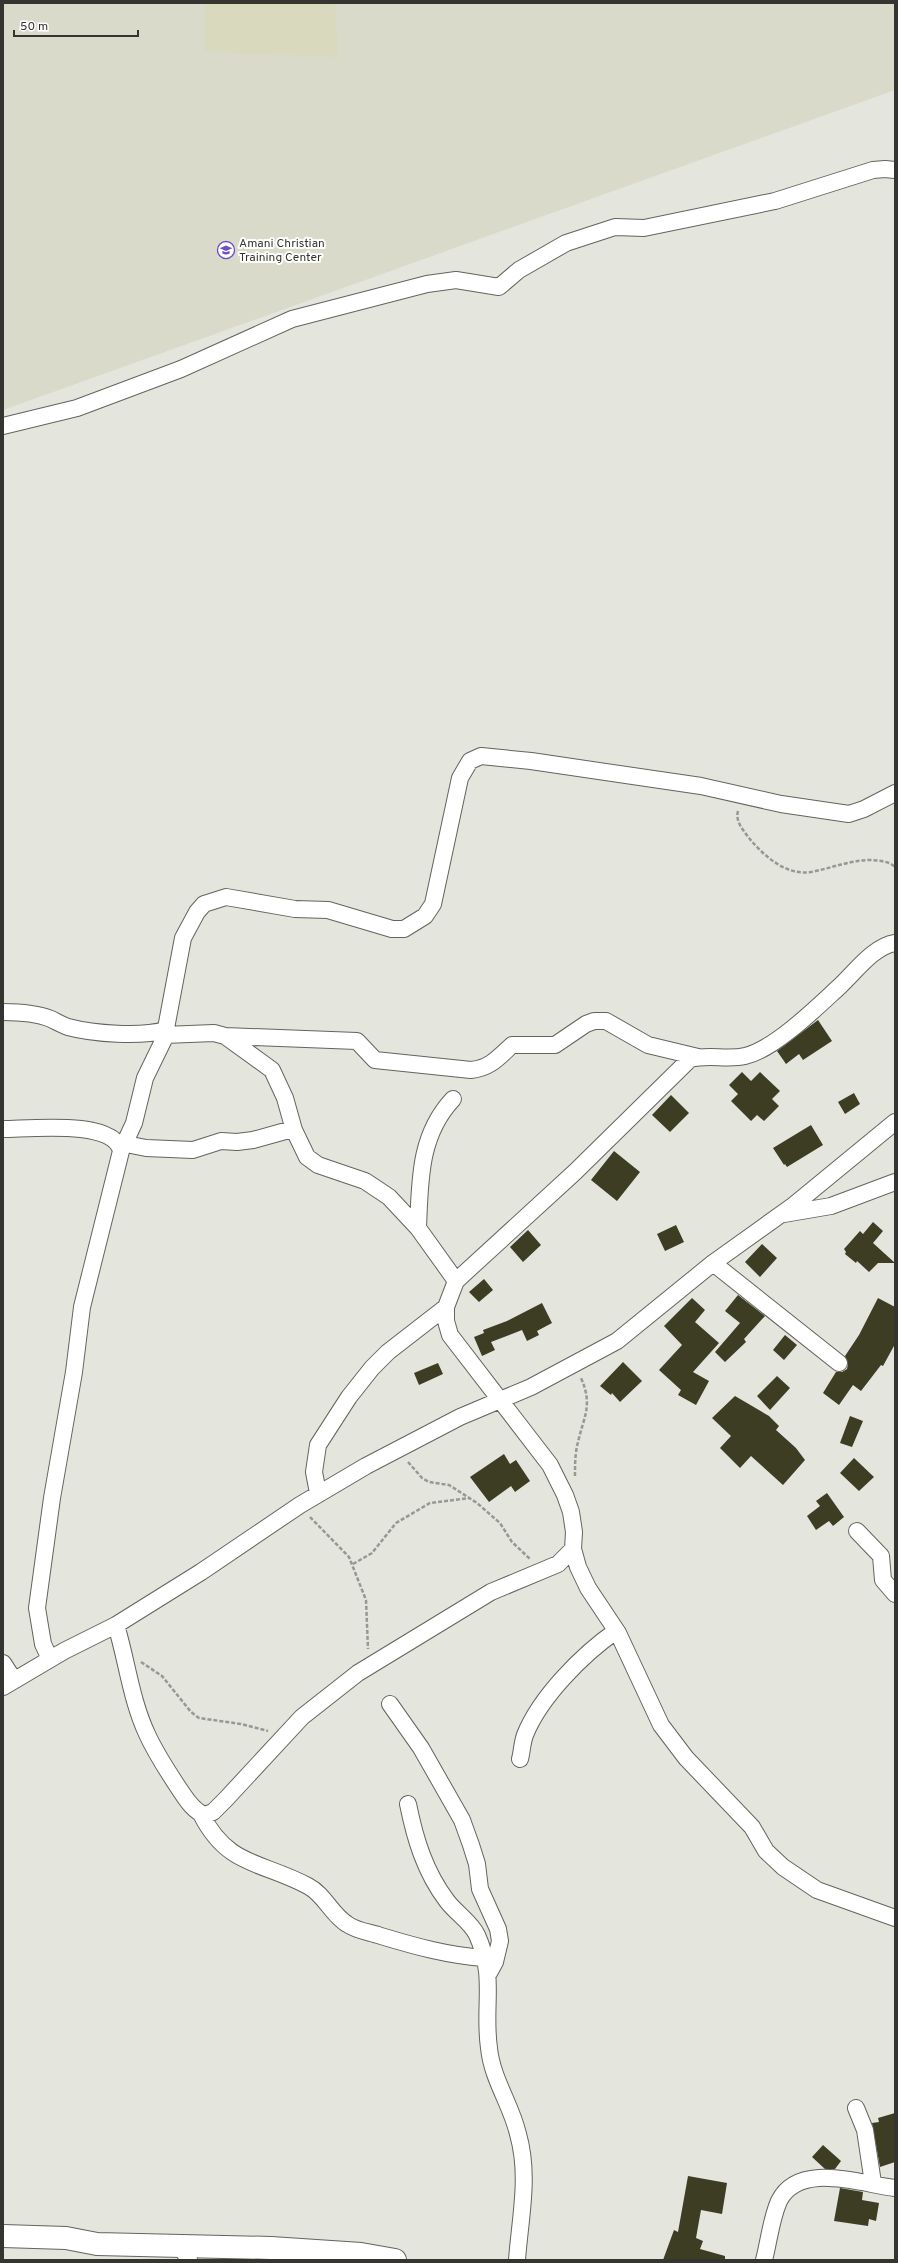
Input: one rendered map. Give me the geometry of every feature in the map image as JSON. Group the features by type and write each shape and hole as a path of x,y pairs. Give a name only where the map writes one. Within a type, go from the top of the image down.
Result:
{"street":[{"path":"3,426 77,408 181,369 292,319 434,283 456,280 498,287 519,270 566,244 615,227 644,228 719,213 775,201 873,170 895,170"},
{"path":"50,1659 43,1644 37,1608 51,1506 74,1372 82,1307 123,1148 134,1123 145,1078 155,1062 165,1033 183,938 197,912 204,904 214,899 226,897 288,908 328,910 392,929 404,929 425,916 433,904 460,778 470,761 481,756 531,761 701,786 780,804 849,814 864,809 895,793"},
{"path":"3,1012 40,1015 68,1027 137,1034 214,1033 225,1036 357,1041 375,1060 471,1070 483,1069 492,1065 512,1045 554,1045 586,1024 594,1021 606,1021 648,1045 698,1057 739,1057 764,1048 816,1008 876,953 895,943"},
{"path":"225,1036 272,1070 285,1098 294,1130 303,1150 311,1161 349,1175 380,1190 418,1228 456,1281"},
{"path":"698,1057 690,1060 575,1172 456,1281 446,1307 446,1322 450,1335 550,1465 565,1495 574,1532 573,1549 578,1567 588,1588 616,1631 669,1736 686,1758 752,1827 766,1851 783,1867 817,1890 895,1918"},
{"path":"418,1228 424,1152 429,1135 442,1110 453,1098"},
{"path":"3,1663 8,1683 50,1659 116,1625 201,1572 300,1505 398,1448 531,1387 576,1363 630,1331 713,1263 780,1214 895,1122"},
{"path":"3,1129 78,1128 92,1130 108,1136 120,1144 123,1148"},
{"path":"123,1148 193,1150 221,1140 247,1141 294,1130"},
{"path":"780,1214 831,1206 895,1182"},
{"path":"713,1263 839,1363"},
{"path":"318,1494 314,1472 318,1445 349,1396 372,1368 388,1352 446,1307"},
{"path":"857,1532 881,1556 883,1580 895,1594"},
{"path":"201,1814 205,1815 213,1812 282,1737 312,1707 374,1662 491,1592 558,1564 573,1549"},
{"path":"116,1625 124,1652 134,1698 147,1734 168,1772 185,1797 201,1814 210,1832 225,1847 236,1855 308,1886 320,1895 336,1916 354,1928 394,1940 471,1957 487,1965 495,1962 500,1941 498,1929 480,1889 477,1864 464,1826 421,1748 390,1704"},
{"path":"520,1759 525,1736 544,1702 589,1654 616,1631"},
{"path":"408,1804 413,1827 429,1874 450,1904 472,1926 477,1934 487,1965 489,2049 494,2074 518,2133 523,2165 524,2201 517,2260"},
{"path":"856,2108 865,2130 873,2183"},
{"path":"764,2260 774,2213 780,2200 790,2186 802,2180 817,2178 873,2183 895,2188"},
{"path":"3,2236 66,2238 97,2244 185,2253 271,2248 361,2254 394,2260"}],"path":[{"path":"743,795 737,816 738,823 761,853 783,867 811,872 844,863 864,860 880,860 895,867"},
{"path":"574,1481 578,1443 588,1407 587,1395 576,1363"},
{"path":"398,1448 422,1478 429,1482 449,1485 469,1498 500,1522 512,1542 543,1570"},
{"path":"353,1564 372,1553 396,1523 430,1502 469,1498"},
{"path":"300,1505 353,1564 366,1600 368,1648 374,1662"},
{"path":"124,1652 154,1669 191,1712 199,1718 260,1728 282,1737"}],"shaded area":[{"name":"Amani Christian Training Center","path":"3,3 895,3 895,90 3,410"}],"green space":[{"path":"205,3 335,3 338,57 205,52"}],"building":[{"path":"818,1020 832,1041 803,1060 799,1054 786,1064 777,1051"},
{"path":"742,1072 751,1081 760,1072 780,1091 772,1099 779,1106 764,1121 757,1115 751,1121 731,1101 738,1094 729,1085"},
{"path":"854,1093 860,1104 845,1114 838,1102"},
{"path":"671,1095 689,1113 670,1132 652,1115"},
{"path":"811,1125 823,1145 787,1167 785,1164 784,1165 773,1148"},
{"path":"614,1151 640,1172 617,1201 591,1180"},
{"path":"873,1222 883,1231 873,1243 895,1263 878,1263 869,1272 857,1261 856,1263 845,1254 846,1252 844,1249 860,1231 863,1234"},
{"path":"676,1225 684,1242 665,1251 657,1234"},
{"path":"528,1230 541,1245 523,1262 510,1247"},
{"path":"762,1244 777,1258 760,1277 745,1262"},
{"path":"484,1279 493,1290 479,1302 469,1292"},
{"path":"738,1295 765,1316 744,1339 746,1342 725,1362 715,1352 740,1323 725,1311"},
{"path":"692,1298 705,1310 695,1322 719,1343 693,1372 709,1381 696,1405 678,1395 681,1390 659,1370 682,1345 664,1326"},
{"path":"878,1298 895,1307 895,1344 883,1366 881,1365 861,1391 853,1385 839,1405 823,1393 836,1372 842,1372 847,1369 848,1364 845,1356 859,1335"},
{"path":"542,1303 552,1323 537,1331 539,1335 527,1341 522,1330 491,1342 495,1350 482,1356 474,1337 484,1333 483,1330 507,1321"},
{"path":"785,1335 797,1345 784,1360 773,1350"},
{"path":"623,1362 642,1381 620,1402 612,1393 611,1395 600,1386"},
{"path":"438,1363 443,1374 419,1385 414,1373"},
{"path":"777,1376 790,1388 770,1410 757,1396"},
{"path":"735,1396 769,1416 779,1426 776,1430 796,1448 805,1460 783,1485 751,1456 740,1468 720,1448 731,1436 712,1418"},
{"path":"850,1416 863,1421 852,1447 840,1443"},
{"path":"504,1454 510,1464 516,1460 530,1481 515,1492 511,1486 489,1502 470,1477"},
{"path":"854,1458 874,1477 859,1491 840,1473"},
{"path":"827,1493 844,1517 833,1526 829,1521 816,1530 807,1516 820,1506 816,1501"},
{"path":"895,2113 895,2162 880,2167 872,2123 879,2122 878,2118"},
{"path":"823,2145 841,2161 835,2169 825,2169 812,2157"},
{"path":"688,2176 727,2183 722,2214 701,2210 696,2238 703,2241 700,2249 725,2256 725,2260 663,2260 674,2230 678,2232"},
{"path":"840,2188 863,2192 862,2200 879,2203 876,2221 869,2219 868,2226 834,2221"}],"place":[{"name":"Amani Christian Training Center","path":"226,250"}]}
